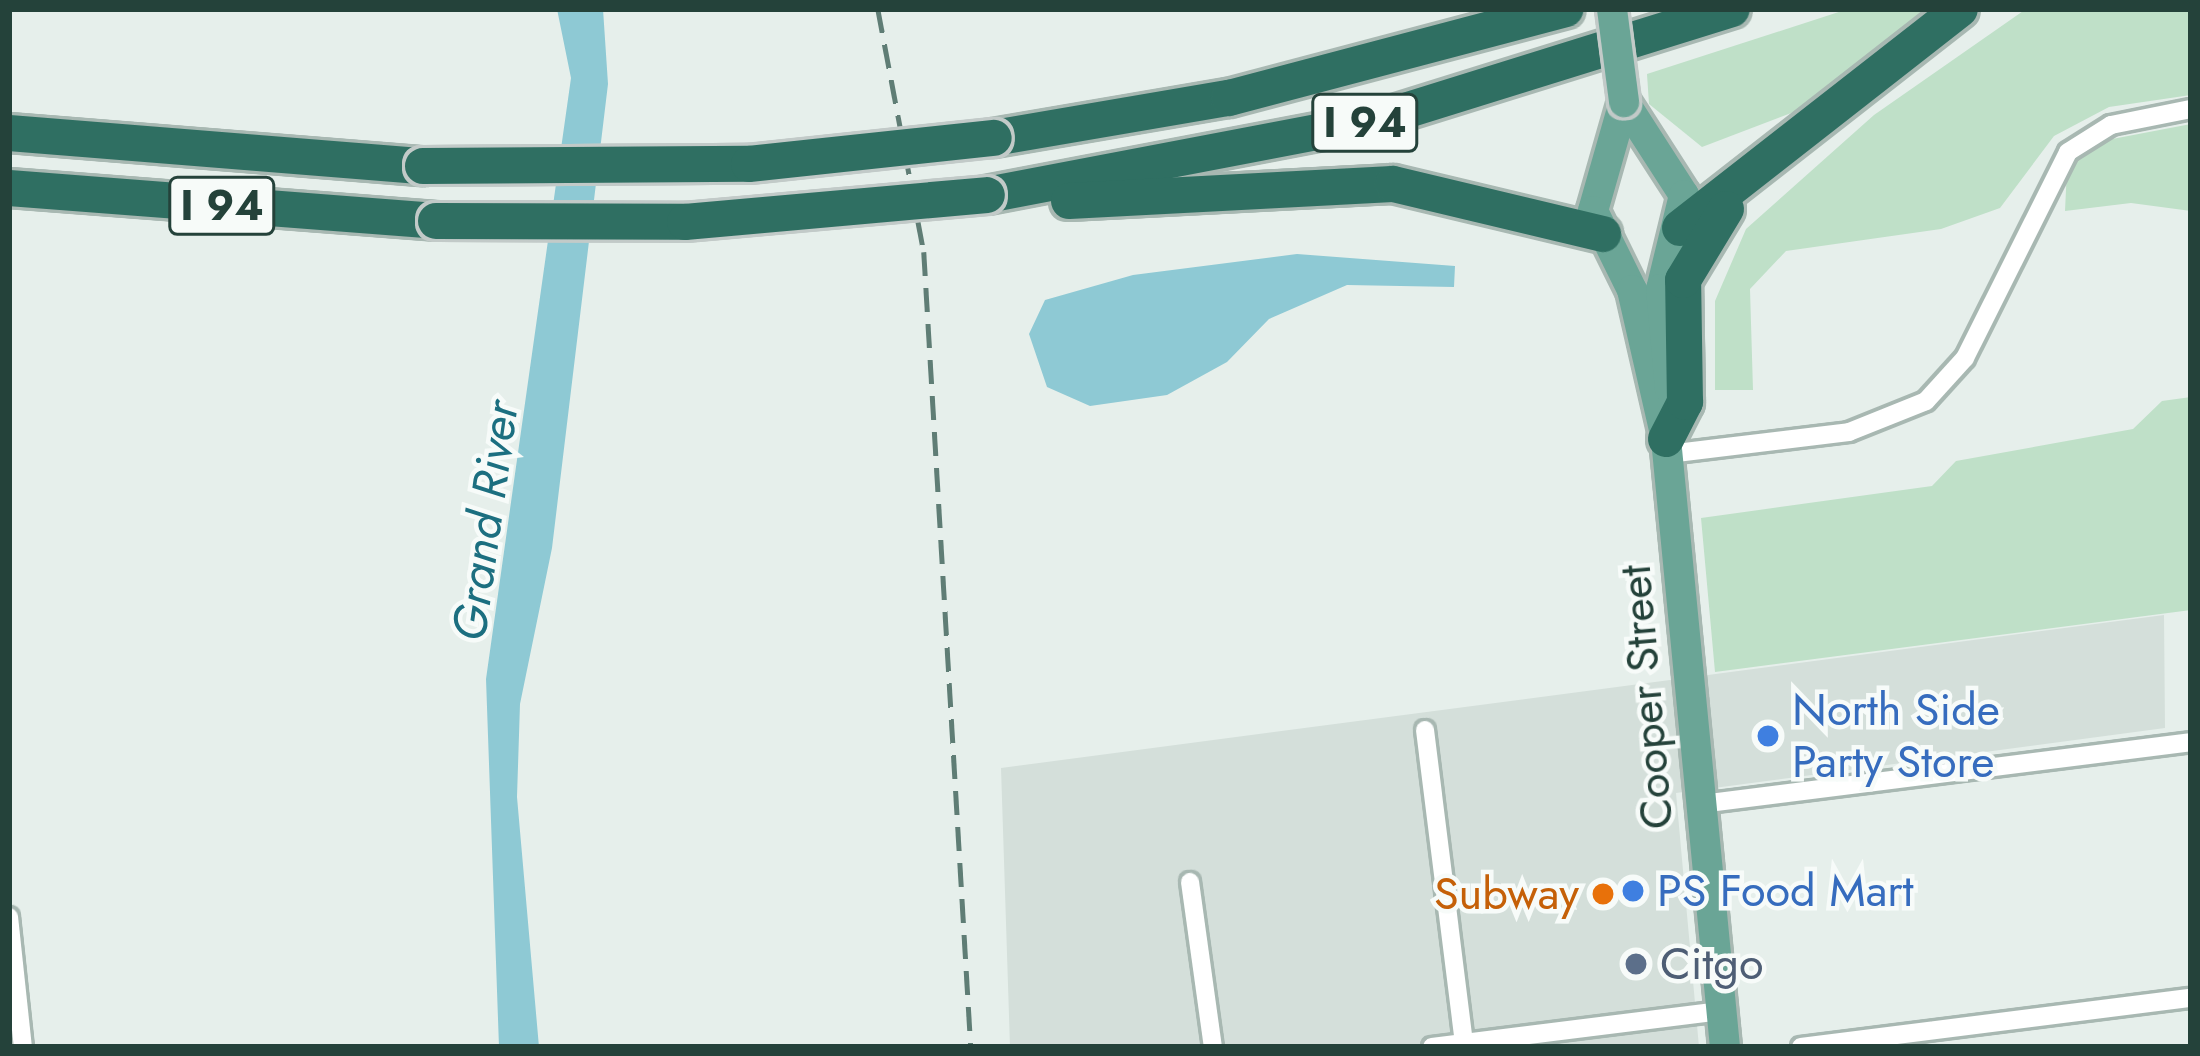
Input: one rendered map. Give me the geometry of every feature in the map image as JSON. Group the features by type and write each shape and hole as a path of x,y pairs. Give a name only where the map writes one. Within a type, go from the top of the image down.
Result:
{"highway":[{"name":"I 94","path":"9,133 423,166 749,164 994,138 1251,93 1564,9"},
{"name":"I 94","path":"9,188 436,220 685,221 987,195 1366,122 1732,9"},
{"path":"1677,232 1960,9"},
{"path":"1665,435 1685,402 1683,280 1761,169"},
{"path":"987,195 1393,184 1607,239"}],"main road":[{"name":"Cooper Street","path":"1612,9 1624,102 1607,173 1593,203 1665,435 1725,1047"},
{"name":"Cooper Street","path":"1624,102 1684,195 1661,289 1670,389 1665,435"},
{"path":"1607,173 1634,160 1664,167"},
{"path":"1607,239 1643,252 1677,232"}],"street":[{"path":"1665,435 1849,433 1912,410 1965,358 2068,152 2111,125 2191,109"},
{"path":"1425,730 1464,1043"},
{"path":"1701,804 2191,742"},
{"path":"1190,882 1213,1047"},
{"path":"9,917 12,983 23,1047"},
{"path":"1801,1047 1942,1038 2191,998"},
{"path":"1432,1047 1721,1011"}],"shaded area":[{"path":"2164,615 2165,728 1676,793 1699,1047 1010,1047 1001,768"}],"green space":[{"path":"1848,9 1926,9 1807,107 1702,147 1649,104 1647,74"},
{"path":"2026,9 2191,9 2191,95 2109,107 2054,136 2000,208 1941,229 1786,251 1750,289 1753,390 1715,390 1715,301 1746,229 1874,115"},
{"path":"2191,124 2191,211 2131,203 2065,211 2067,168 2107,140"},
{"path":"2191,397 2191,610 1715,672 1701,518 1932,486 1956,461 2133,429 2162,401"}],"water":[{"name":"Grand River","path":"557,9 603,9 608,84 552,548 520,704 517,797 539,1047 499,1047 486,679 571,78"},
{"path":"1297,254 1455,266 1454,287 1347,285 1269,319 1227,362 1167,395 1090,406 1047,387 1029,334 1045,300 1133,275"}],"railway":[{"path":"878,9 924,252 971,1047"}],"place":[{"name":"North Side Party Store","path":"1768,736"},
{"name":"PS Food Mart","path":"1633,891"},
{"name":"Subway","path":"1603,894"},
{"name":"Citgo","path":"1636,964"}]}
